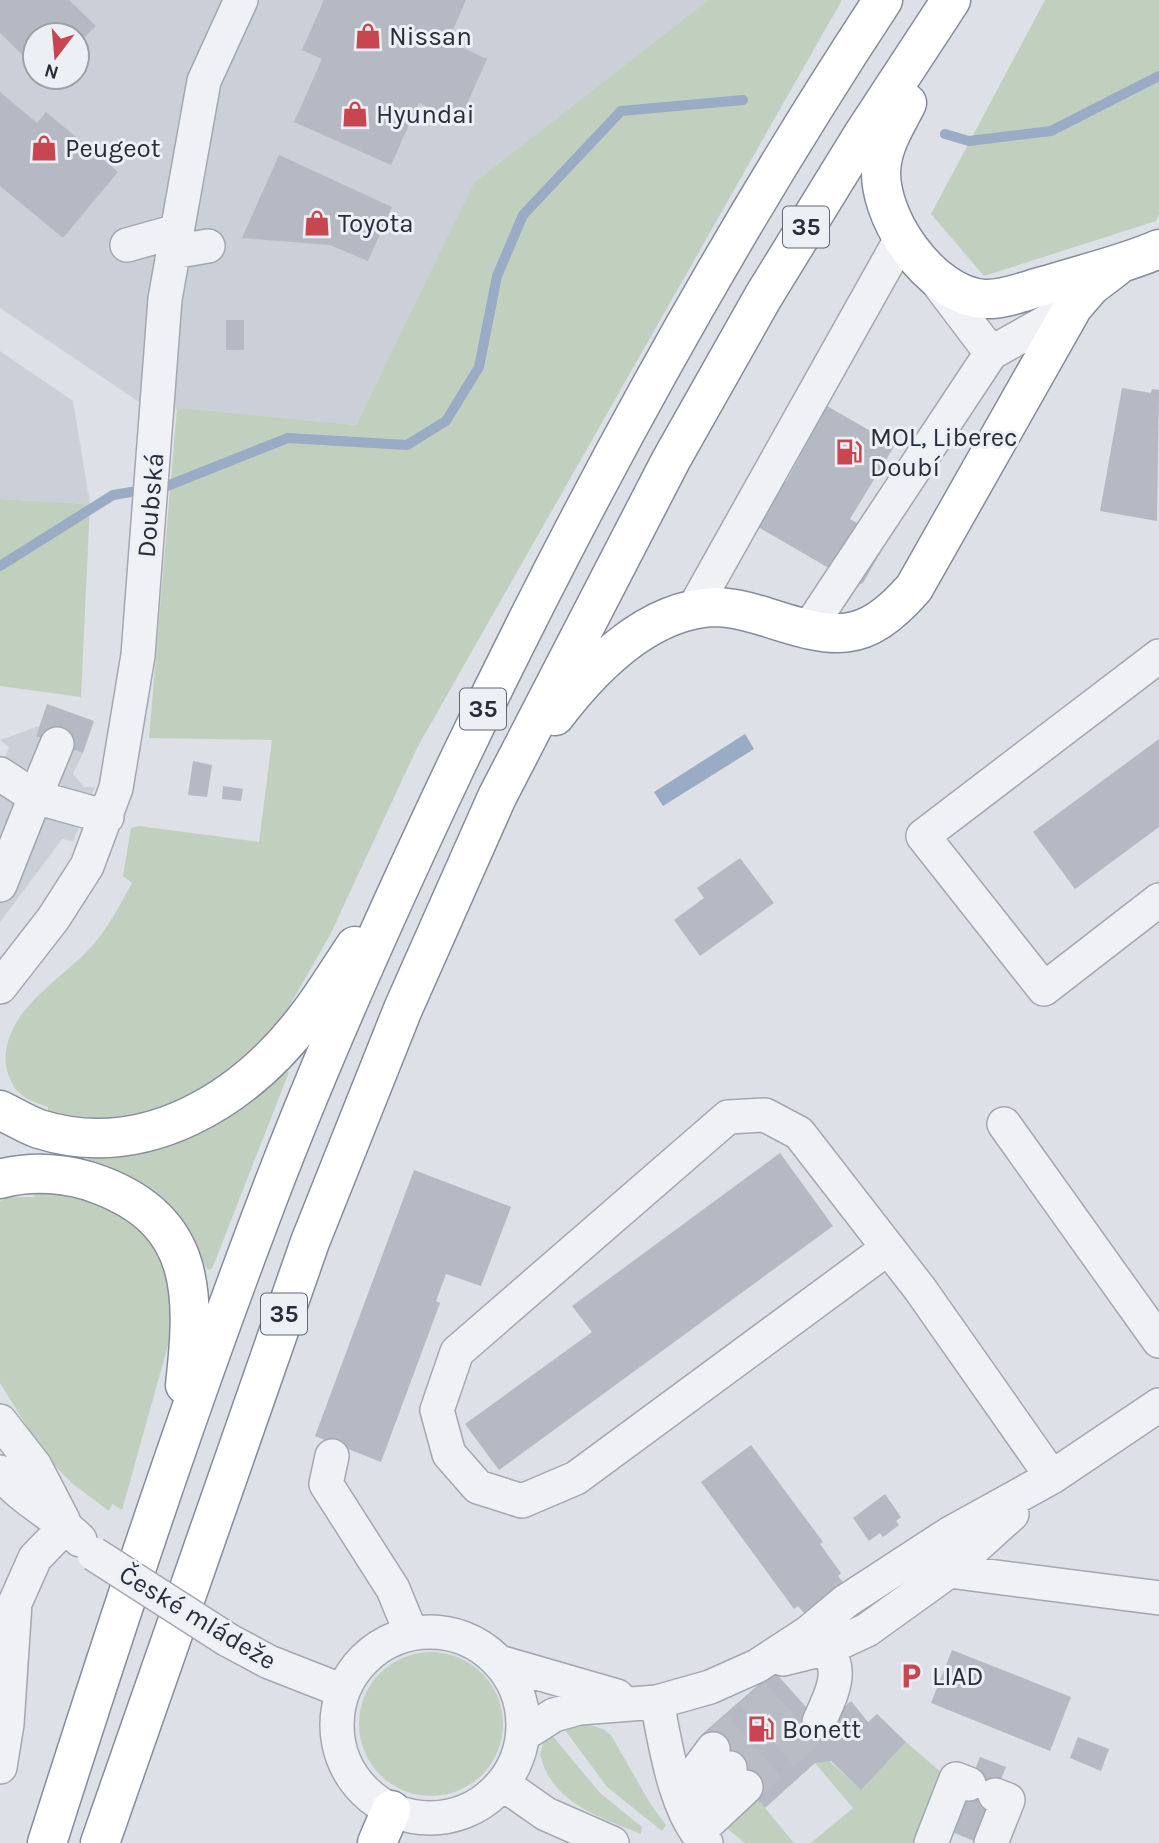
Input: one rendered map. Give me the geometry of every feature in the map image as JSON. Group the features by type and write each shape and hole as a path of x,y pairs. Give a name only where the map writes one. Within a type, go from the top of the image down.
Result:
{"highway":[{"name":"35","path":"47,1843 165,1482 259,1222 412,860 557,559 671,347 805,119 883,0"},
{"name":"35","path":"100,1843 310,1242 403,1009 497,797 671,460 763,297 862,136 954,0"},
{"path":"954,0 881,162 883,195 902,237 936,279 957,293 985,299 1000,298 1116,267 1159,249"},
{"path":"497,797 563,706 607,656 652,626 693,610 716,607 745,611 807,631 841,634 874,625 890,615 914,588 1073,307 1091,286 1116,267"},
{"path":"0,1110 37,1128 95,1138 128,1137 167,1127 197,1115 238,1088 300,1025 412,860"},
{"path":"0,1179 50,1174 94,1182 140,1203 159,1221 175,1242 190,1288 189,1346 183,1395 165,1482"}],"street":[{"name":"Doubská","path":"0,986 71,893 87,866 107,817 123,755 135,679 165,299 204,81 242,0"},
{"path":"693,610 902,237"},
{"path":"127,244 175,242 208,246"},
{"path":"936,279 991,353"},
{"path":"807,631 991,353 1073,307"},
{"path":"1159,656 923,836 1044,989 1159,901"},
{"path":"0,884 6,850 22,802 57,744"},
{"path":"0,774 22,802 107,817"},
{"path":"888,1248 576,1478 522,1501 478,1487 449,1454 437,1410 457,1352 728,1117 765,1115 799,1133 888,1248 1052,1478"},
{"path":"1004,1124 1159,1341"},
{"path":"824,1648 836,1682 803,1704 824,1648 846,1601 949,1534 1052,1478 1159,1405"},
{"path":"0,1421 35,1466 66,1525"},
{"path":"332,1455 326,1484 393,1589 411,1633"},
{"path":"0,1472 9,1485 66,1525"},
{"path":"524,1734 554,1715 579,1708 657,1702 710,1687 757,1666 824,1648 867,1630 949,1571 1052,1478"},
{"path":"0,1767 7,1724 15,1603 35,1558 66,1525"},
{"name":"České mládeže","path":"66,1525 94,1554 228,1640 269,1662 342,1691"},
{"path":"949,1571 1159,1598"},
{"path":"435,1631 459,1636 481,1646 499,1661 514,1683 523,1708 524,1734 513,1769 503,1784 486,1801 464,1812 439,1818 414,1817 384,1826 371,1797 355,1780 343,1760 337,1737 337,1714 342,1691 358,1664 382,1644 411,1633 435,1631"},
{"path":"499,1661 599,1693 657,1702"},
{"path":"657,1702 672,1777 694,1824"},
{"path":"694,1824 730,1768 694,1824"},
{"path":"931,1843 957,1779 1008,1800 991,1843"},
{"path":"503,1784 546,1814 612,1843"}],"shaded area":[{"path":"0,0 708,0 475,183 356,425 145,406 0,308"},
{"path":"0,351 73,401 90,504 0,499"},
{"path":"39,726 36,736 83,753 73,774 84,787 95,787 73,841 62,839 0,922 0,771 9,747 0,740"}],"green space":[{"path":"708,0 842,0 417,748 330,935 279,1024 264,1044 195,1096 149,1115 97,1121 48,1116 48,1107 20,1094 12,1083 6,1066 7,1047 13,1029 23,1013 92,946 119,907 132,883 123,876 131,828 139,826 259,842 272,740 149,738 177,408 356,425 474,183"},
{"path":"1045,0 1159,0 1159,214 1156,221 984,276 931,214"},
{"path":"0,499 90,504 81,697 0,686"},
{"path":"283,1070 289,1072 212,1269 208,1270 185,1225 162,1200 136,1181 88,1163 88,1154"},
{"path":"36,1190 70,1194 126,1216 164,1256 177,1313 122,1510 112,1504 109,1511 73,1484 46,1457 0,1383 0,1201 9,1197 34,1197"},
{"path":"431,1652 458,1658 482,1673 497,1697 503,1724 497,1751 482,1775 458,1790 431,1796 404,1790 380,1775 365,1751 359,1724 365,1697 380,1673 404,1658"},
{"path":"584,1723 603,1729 611,1735 651,1805 666,1825 662,1831 607,1787 562,1726"},
{"path":"551,1734 600,1793 642,1827 641,1834 579,1806 555,1785 540,1754 544,1741"},
{"path":"906,1742 942,1773 916,1843 811,1843 853,1808 815,1763 829,1761 861,1789"},
{"path":"754,1795 794,1843 745,1843 724,1826"}],"water":[{"path":"745,734 754,749 663,806 654,792"}],"building":[{"path":"0,0 69,0 91,21 21,21 21,53 0,33"},
{"path":"324,0 466,0 448,41 487,59 459,122 419,103 391,165 294,122 322,59 302,50"},
{"name":"Peugeot","path":"0,92 37,123 46,112 118,172 63,238 0,186"},
{"name":"Toyota","path":"279,155 392,207 368,261 330,245 242,238"},
{"path":"226,320 244,320 244,350 226,350"},
{"path":"1122,388 1151,393 1152,389 1159,390 1157,521 1100,511"},
{"path":"827,406 895,445 850,519 885,539 886,543 863,583 858,585 739,516 765,471 786,482"},
{"path":"47,704 94,721 83,753 36,736"},
{"path":"1159,739 1159,827 1075,889 1033,832"},
{"path":"193,761 212,765 207,797 188,795"},
{"path":"223,786 243,789 241,801 222,799"},
{"path":"740,858 774,903 700,956 674,920 704,898 697,888"},
{"path":"780,1153 833,1226 499,1470 465,1424 592,1332 572,1306"},
{"path":"414,1170 511,1207 481,1286 446,1274 436,1301 440,1303 381,1462 315,1436"},
{"path":"751,1445 823,1542 820,1544 841,1573 838,1576 846,1586 806,1615 798,1606 794,1609 701,1482"},
{"path":"885,1494 901,1517 896,1521 899,1525 883,1537 880,1533 869,1541 853,1518"},
{"path":"952,1650 1071,1697 1050,1751 931,1703"},
{"path":"774,1671 823,1726 851,1701 868,1722 877,1714 906,1742 861,1790 831,1761 815,1763 765,1808 701,1735"},
{"path":"1078,1737 1109,1749 1101,1771 1070,1758"},
{"path":"980,1757 1006,1767 976,1842 950,1831"}],"waterway":[{"path":"945,134 969,141 1051,131 1159,76"},
{"path":"0,566 113,495 167,486 288,438 407,445 446,421 479,367 497,276 523,215 621,111 743,100"}],"tunnel":[{"path":"713,1749 786,1685"},
{"path":"730,1768 804,1704"},
{"path":"746,1787 819,1722"}],"place":[{"name":"Nissan","path":"368,36"},
{"name":"Hyundai","path":"355,114"},
{"name":"Peugeot","path":"44,148"},
{"name":"Toyota","path":"317,223"},
{"name":"MOL, Liberec Doubí","path":"849,452"},
{"name":"LIAD","path":"911,1676"},
{"name":"Bonett","path":"761,1729"}]}
